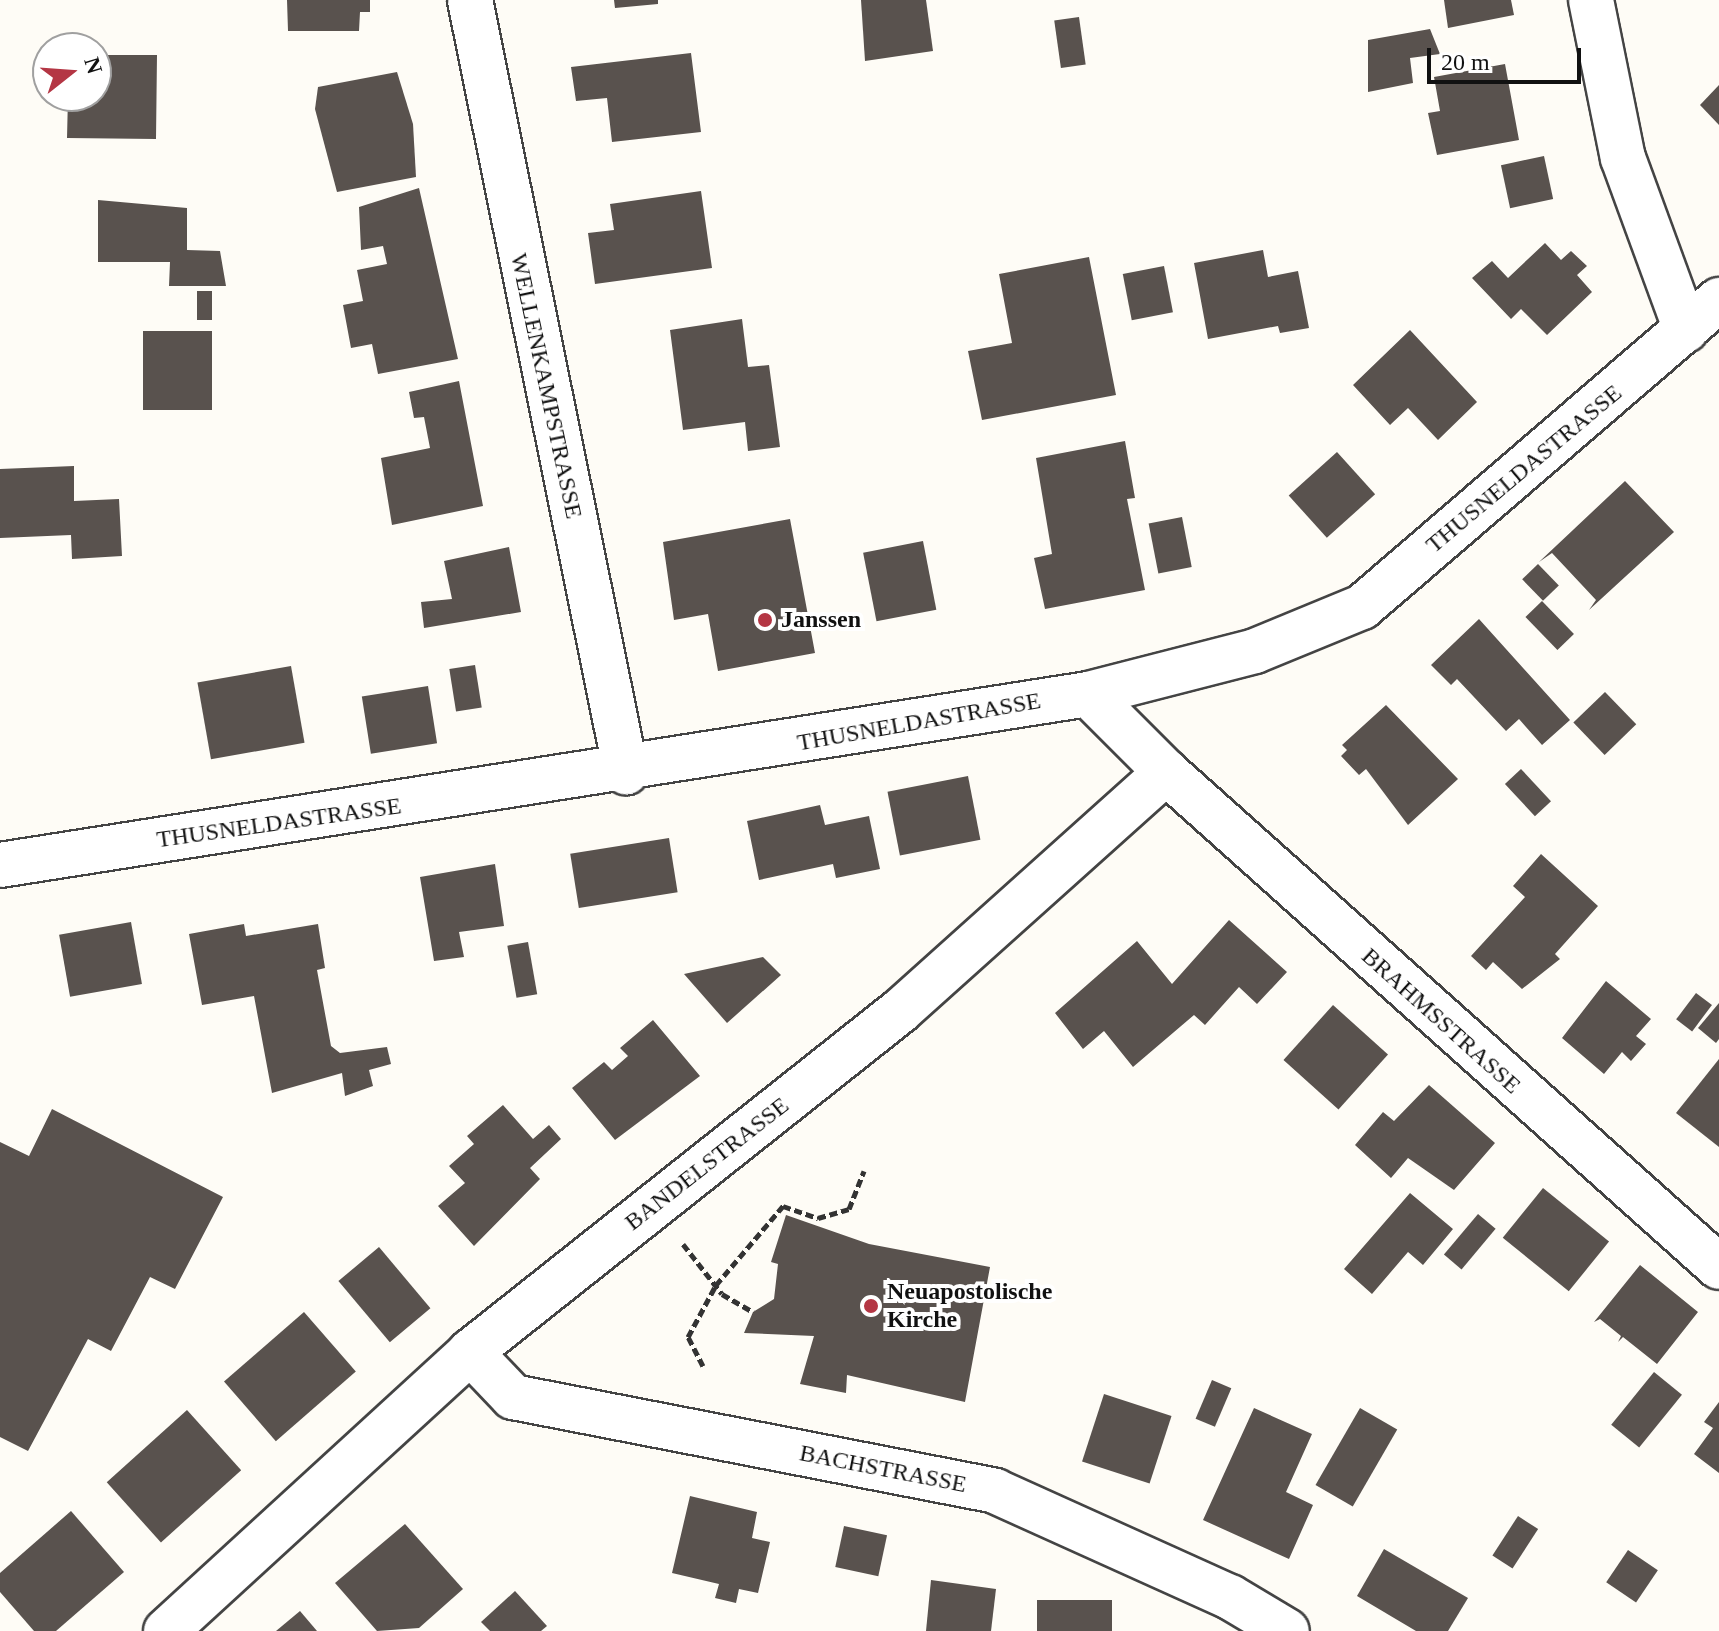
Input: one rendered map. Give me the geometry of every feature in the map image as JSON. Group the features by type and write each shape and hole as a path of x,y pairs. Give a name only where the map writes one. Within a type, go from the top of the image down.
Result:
{"street":[{"name":"WELLENKAMPSTRASSE","path":"470,0 626,772"},
{"path":"1591,0 1623,158 1686,330"},
{"name":"THUSNELDASTRASSE","path":"0,865 626,772 1088,694 1255,651 1362,607 1719,300"},
{"path":"1088,694 1166,772"},
{"name":"BRAHMSSTRASSE","path":"1166,772 1719,1267"},
{"name":"BANDELSTRASSE","path":"166,1631 470,1352 900,1011 1166,772"},
{"name":"BACHSTRASSE","path":"470,1352 513,1397 995,1491 1230,1597 1287,1631"}],"path":[{"path":"703,1366 688,1337 716,1285 783,1206 818,1218 849,1209 864,1171"},
{"path":"698,1262 716,1285 753,1312"}],"building":[{"path":"287,0 370,0 370,12 360,12 359,31 288,31"},
{"path":"614,0 658,0 658,4 615,8"},
{"path":"861,0 926,0 933,51 865,61"},
{"path":"1444,0 1511,0 1514,15 1448,28"},
{"path":"1079,17 1086,65 1061,68 1054,20"},
{"path":"1430,29 1440,54 1410,58 1413,83 1368,92 1368,40"},
{"path":"691,53 701,132 612,142 607,98 576,101 571,67"},
{"path":"112,55 157,55 156,139 67,138 68,112 112,112"},
{"path":"1505,64 1519,140 1437,155 1428,113 1440,111 1434,77"},
{"path":"397,72 413,124 416,177 337,192 315,109 318,87"},
{"path":"1719,85 1719,125 1700,105"},
{"path":"1544,156 1553,199 1510,208 1501,165"},
{"path":"419,188 458,359 378,374 372,344 351,348 343,305 363,301 357,270 387,264 383,246 361,250 359,207"},
{"path":"701,191 712,268 595,284 588,233 614,230 610,204"},
{"path":"98,200 187,208 187,250 220,251 226,286 169,286 170,262 98,262"},
{"path":"1545,243 1561,260 1571,251 1587,266 1577,275 1592,292 1547,335 1521,309 1511,319 1472,278 1492,261 1508,278"},
{"path":"1263,250 1268,277 1298,271 1309,328 1280,333 1278,326 1208,339 1194,263"},
{"path":"1089,257 1116,395 982,420 968,351 1012,343 999,274"},
{"path":"1164,266 1173,312 1132,320 1123,274"},
{"path":"197,291 212,291 212,320 197,320"},
{"path":"742,319 748,367 769,365 780,447 748,451 745,422 683,430 670,330"},
{"path":"1410,330 1477,402 1438,440 1408,408 1390,425 1353,385"},
{"path":"143,331 212,331 212,410 143,410"},
{"path":"459,381 483,506 392,525 381,458 430,448 424,417 414,418 409,392"},
{"path":"1125,441 1135,498 1127,499 1145,590 1045,609 1034,558 1052,554 1036,458"},
{"path":"1337,452 1375,494 1327,538 1289,495"},
{"path":"74,466 74,501 119,499 122,556 72,559 71,535 0,538 0,469"},
{"path":"1625,481 1674,532 1589,610 1596,600 1552,553 1539,562"},
{"path":"1182,517 1192,567 1158,574 1149,523"},
{"path":"790,519 815,653 718,671 708,614 674,620 663,542"},
{"path":"923,541 936,610 876,621 863,553"},
{"path":"509,547 521,612 424,628 421,602 452,599 444,561"},
{"path":"1538,564 1559,586 1543,601 1522,579"},
{"path":"1542,601 1574,634 1557,650 1525,617"},
{"path":"1479,619 1570,720 1542,745 1519,719 1506,731 1457,679 1451,685 1431,665"},
{"path":"475,665 482,707 456,712 449,669"},
{"path":"291,666 305,743 211,759 197,682"},
{"path":"428,686 437,743 371,754 362,696"},
{"path":"1605,692 1636,724 1605,755 1573,723"},
{"path":"1386,705 1458,779 1408,825 1366,769 1359,775 1341,756 1347,750 1342,745"},
{"path":"1521,769 1551,801 1535,816 1505,784"},
{"path":"968,776 980,840 900,855 888,792"},
{"path":"820,805 825,825 869,816 880,869 836,878 833,864 759,880 747,821"},
{"path":"669,838 678,892 579,908 570,854"},
{"path":"1541,854 1598,906 1555,954 1560,959 1522,989 1493,962 1486,970 1471,956 1525,897 1513,886"},
{"path":"495,864 504,926 459,932 464,957 434,961 420,877"},
{"path":"1229,920 1287,972 1257,1004 1239,987 1205,1025 1194,1015 1133,1067 1104,1031 1083,1049 1055,1013 1137,941 1172,984"},
{"path":"131,922 142,984 70,997 59,935"},
{"path":"244,924 246,936 318,924 325,968 317,970 331,1046 340,1053 387,1047 391,1064 369,1070 373,1086 345,1096 342,1073 272,1093 254,996 202,1005 189,934"},
{"path":"528,942 537,994 517,998 507,946"},
{"path":"763,957 781,975 727,1023 684,974"},
{"path":"1606,981 1651,1019 1636,1036 1646,1044 1631,1061 1622,1052 1604,1074 1562,1038"},
{"path":"1696,993 1712,1005 1692,1031 1676,1019"},
{"path":"1719,1003 1719,1039 1716,1043 1698,1028"},
{"path":"1333,1005 1388,1055 1338,1110 1283,1060"},
{"path":"653,1020 700,1076 615,1140 572,1088 604,1062 612,1070 628,1056 620,1048"},
{"path":"1719,1059 1719,1147 1676,1113"},
{"path":"1429,1085 1495,1143 1454,1190 1408,1158 1391,1178 1355,1145 1383,1112 1394,1121"},
{"path":"503,1105 533,1139 549,1125 561,1139 530,1168 540,1179 474,1246 438,1206 465,1183 449,1166 474,1144 467,1136"},
{"path":"52,1109 223,1197 175,1289 150,1277 111,1351 88,1339 28,1451 0,1437 0,1142 29,1156"},
{"path":"1543,1188 1609,1241 1569,1291 1503,1238"},
{"path":"1410,1193 1453,1229 1423,1265 1408,1252 1372,1294 1344,1269"},
{"path":"1478,1214 1496,1229 1462,1269 1444,1255"},
{"name":"Neuapostolische Kirche","path":"786,1215 869,1244 990,1267 965,1402 847,1375 846,1393 800,1384 814,1336 744,1333 753,1312 774,1299 778,1264 771,1262"},
{"path":"379,1247 430,1308 390,1342 338,1281"},
{"path":"1640,1265 1698,1312 1657,1364 1623,1337 1618,1342 1621,1336 1600,1319 1594,1322"},
{"path":"304,1312 356,1372 276,1441 224,1382"},
{"path":"1654,1372 1682,1395 1639,1448 1611,1425"},
{"path":"1212,1380 1231,1388 1215,1427 1196,1419"},
{"path":"1104,1394 1172,1416 1150,1483 1082,1462"},
{"path":"1719,1402 1719,1473 1694,1454 1713,1428 1704,1422"},
{"path":"1254,1408 1312,1434 1286,1492 1313,1505 1289,1559 1203,1520"},
{"path":"1360,1408 1397,1430 1353,1507 1316,1485"},
{"path":"187,1410 241,1470 161,1542 107,1482"},
{"path":"690,1496 757,1512 752,1538 770,1542 758,1593 739,1589 736,1603 715,1598 719,1584 672,1573"},
{"path":"71,1511 124,1572 56,1631 34,1631 0,1592 0,1573"},
{"path":"1518,1516 1538,1529 1513,1568 1492,1555"},
{"path":"405,1524 463,1589 419,1628 377,1631 335,1583"},
{"path":"844,1526 887,1535 878,1576 835,1567"},
{"path":"1384,1549 1468,1598 1448,1631 1416,1631 1357,1596"},
{"path":"1628,1550 1658,1570 1636,1602 1606,1582"},
{"path":"931,1580 996,1589 991,1631 926,1631"},
{"path":"515,1591 547,1626 541,1631 490,1631 481,1622"},
{"path":"1037,1600 1112,1600 1112,1631 1037,1631"},
{"path":"300,1611 317,1631 276,1631"}],"place":[{"name":"Janssen","path":"765,620"},
{"name":"Neuapostolische Kirche","path":"871,1306"}]}
